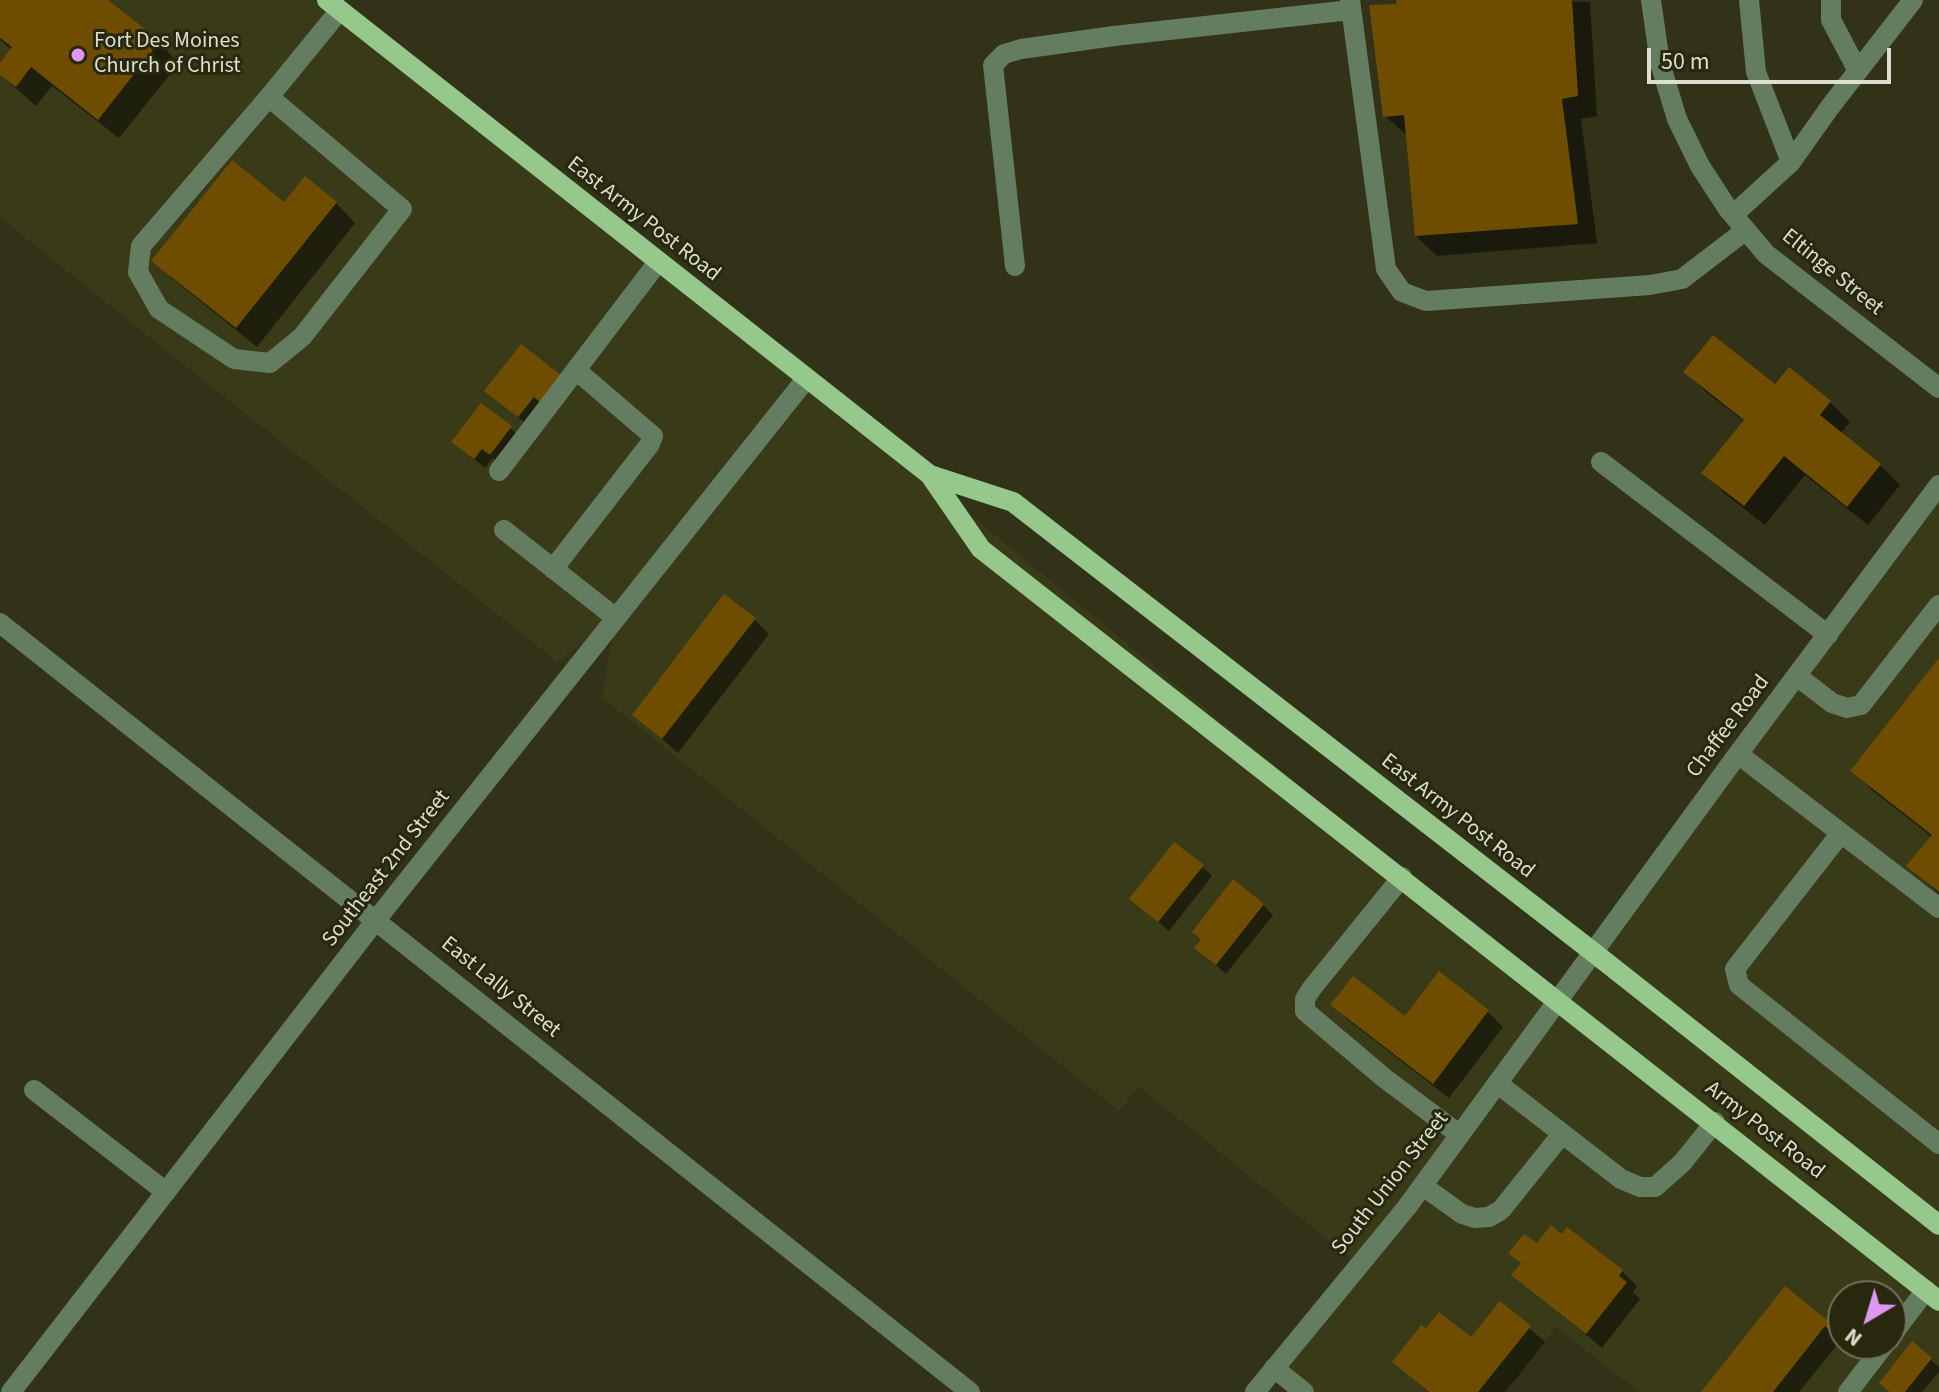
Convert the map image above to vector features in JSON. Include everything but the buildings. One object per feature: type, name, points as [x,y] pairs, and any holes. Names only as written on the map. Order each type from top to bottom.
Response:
[{"type":"main road","name":"East Army Post Road","points":[[334,5],[930,475],[981,549],[1558,999]]},
{"type":"main road","name":"East Army Post Road","points":[[930,475],[1013,502],[1939,1225]]},
{"type":"main road","name":"Army Post Road","points":[[1558,999],[1932,1295]]},
{"type":"street","name":"Eltinge Street","points":[[1651,0],[1660,63],[1677,119],[1700,166],[1739,223],[1766,254],[1939,388]]},
{"type":"street","points":[[1749,0],[1756,72],[1791,162]]},
{"type":"street","points":[[1831,0],[1831,20],[1858,71]]},
{"type":"street","points":[[1015,266],[993,65],[1004,54],[1098,38],[1350,5],[1386,269],[1402,292],[1426,301],[1650,285],[1682,279],[1739,223],[1791,162],[1913,0]]},
{"type":"street","points":[[269,97],[402,209],[302,337],[270,363],[234,359],[159,309],[138,272],[141,246],[269,97],[334,5]]},
{"type":"street","points":[[499,471],[658,262]]},
{"type":"street","points":[[553,569],[650,444],[653,436],[576,370]]},
{"type":"street","name":"Southeast 2nd Street","points":[[11,1392],[376,920],[806,379]]},
{"type":"street","points":[[1601,462],[1828,635]]},
{"type":"street","name":"Chaffee Road","points":[[1558,999],[1939,485]]},
{"type":"street","points":[[1918,514],[1939,517]]},
{"type":"street","points":[[504,530],[616,618]]},
{"type":"street","points":[[1797,676],[1832,703],[1847,708],[1861,705],[1939,605]]},
{"type":"street","name":"East Lally Street","points":[[0,623],[970,1392]]},
{"type":"street","points":[[1738,754],[1939,908]]},
{"type":"street","points":[[1841,833],[1735,969],[1735,977],[1739,985],[1939,1144]]},
{"type":"street","points":[[1402,877],[1312,988],[1305,999],[1305,1011],[1383,1077],[1460,1135]]},
{"type":"street","name":"South Union Street","points":[[1255,1392],[1423,1186],[1558,999]]},
{"type":"street","points":[[1497,1083],[1621,1179],[1640,1187],[1655,1187],[1682,1163],[1715,1122]]},
{"type":"street","points":[[34,1090],[166,1192]]},
{"type":"street","points":[[1423,1186],[1462,1214],[1475,1218],[1489,1217],[1501,1210],[1562,1134]]},
{"type":"street","points":[[1907,1320],[1932,1295]]},
{"type":"street","points":[[1848,1392],[1873,1360]]},
{"type":"street","points":[[1274,1368],[1304,1392]]},
{"type":"shaded area","points":[[0,0],[328,0],[806,379],[1558,999],[1939,485],[1939,1392],[1639,1392],[1556,1327],[1504,1392],[1304,1392],[1274,1368],[1359,1265],[1139,1087],[1119,1111],[602,698],[615,619],[557,662],[0,218]]},
{"type":"place","name":"Fort Des Moines Church of Christ","points":[[78,55]]}]
